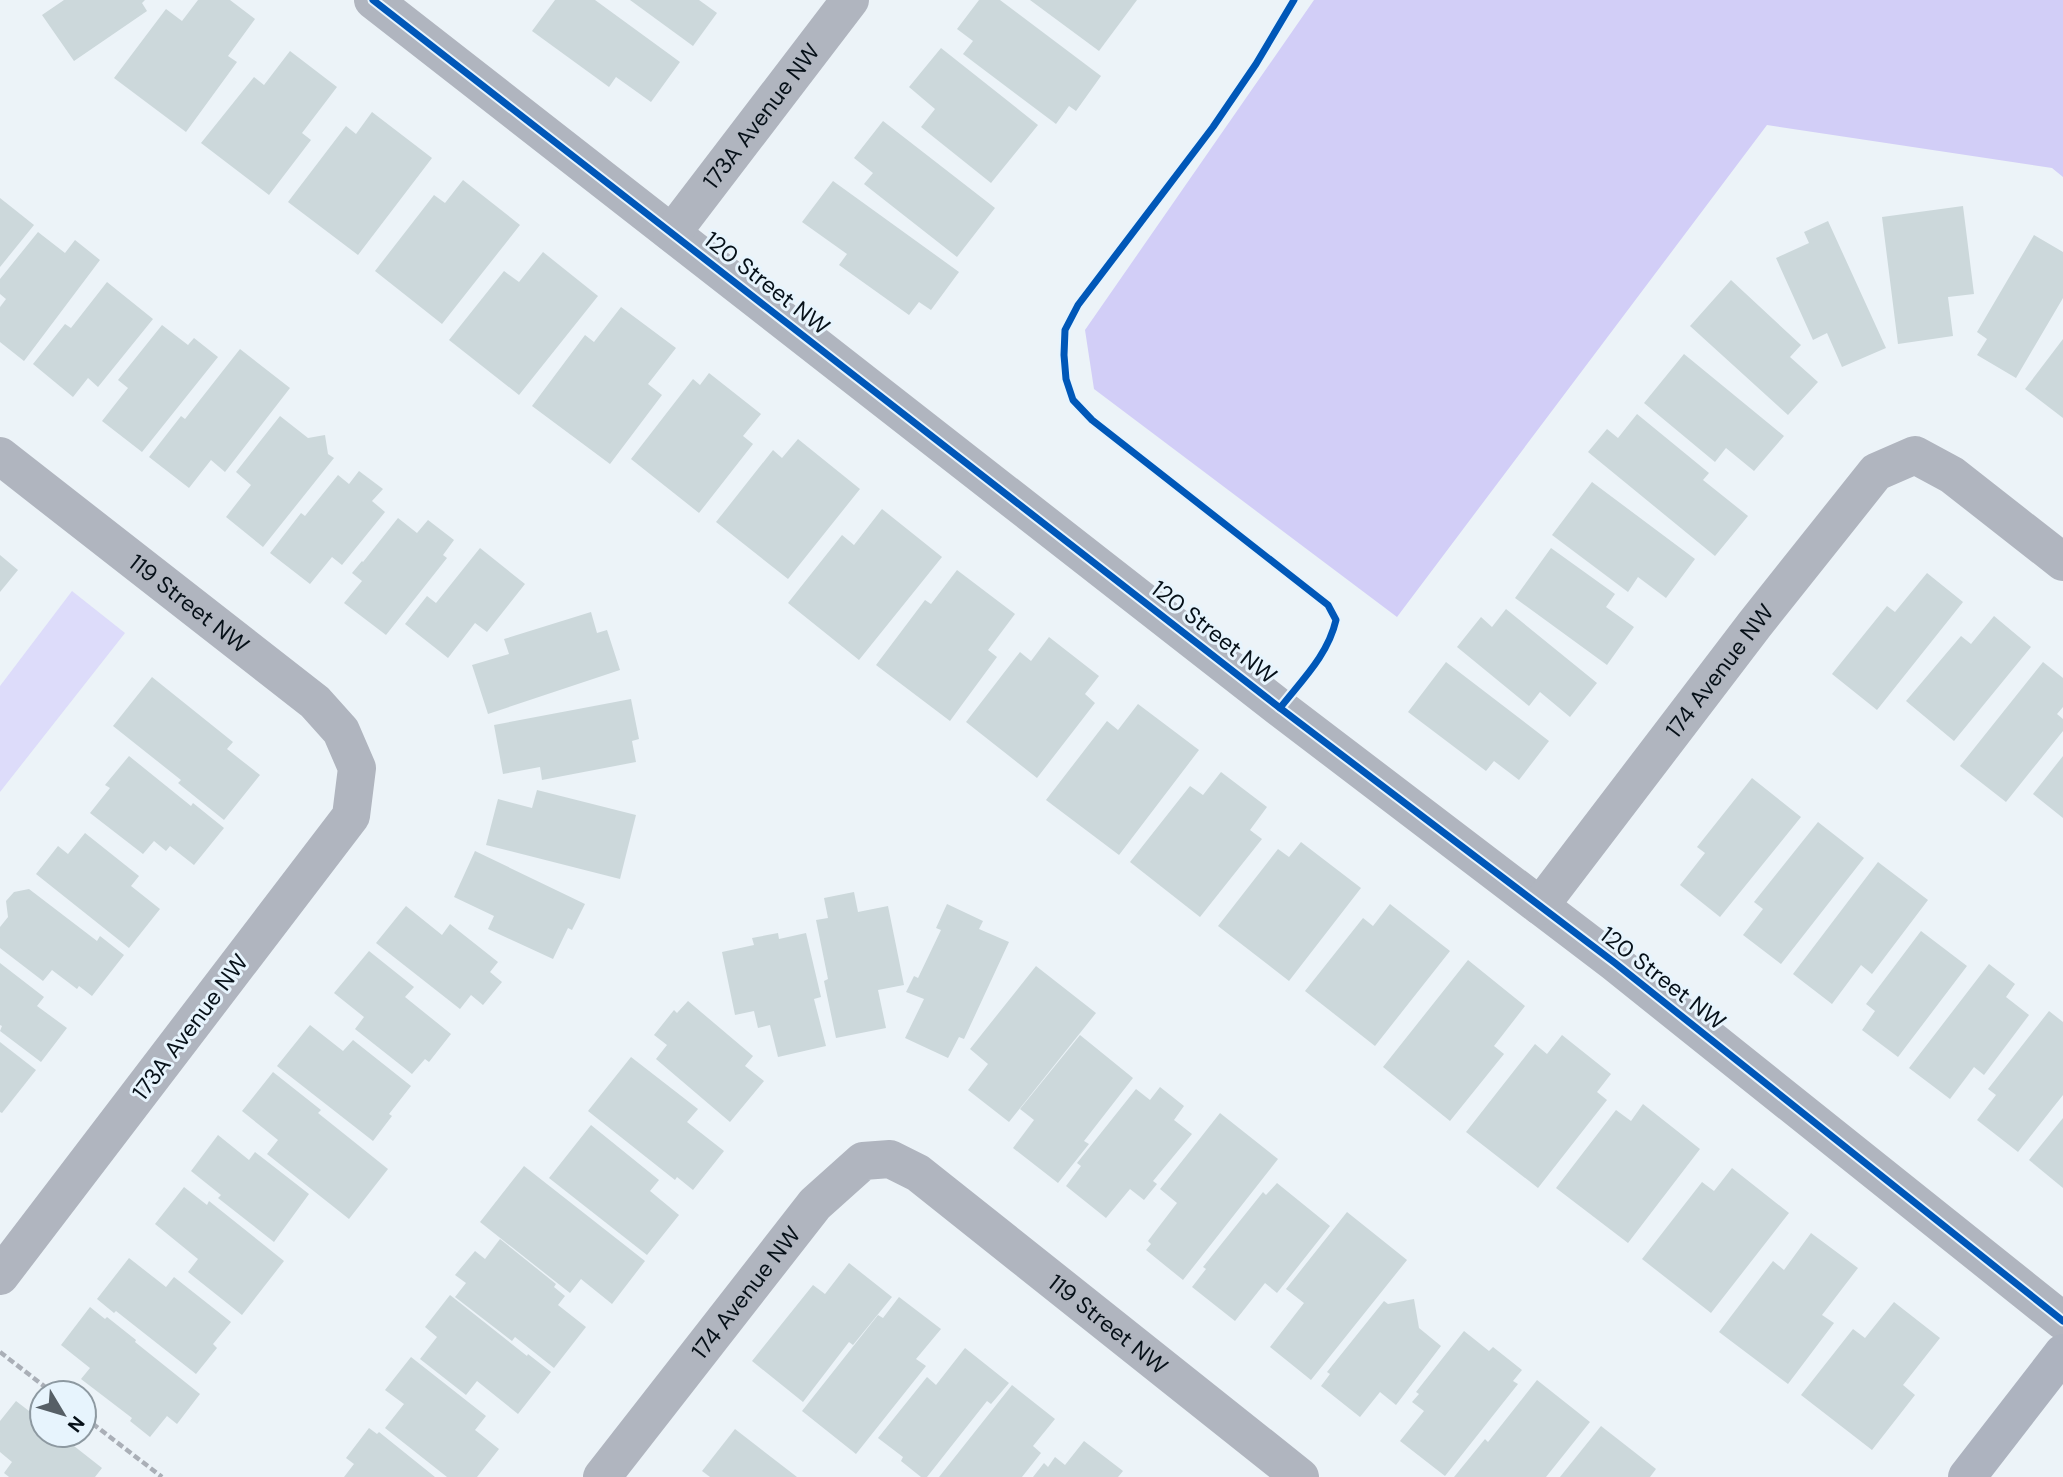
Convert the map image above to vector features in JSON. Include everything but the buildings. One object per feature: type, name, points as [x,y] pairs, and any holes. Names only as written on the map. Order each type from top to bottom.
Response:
[{"type":"street","name":"120 Street NW","points":[[373,0],[1269,699],[1540,906],[2063,1321]]},
{"type":"street","name":"173A Avenue NW","points":[[672,233],[850,0]]},
{"type":"street","name":"174 Avenue NW","points":[[1540,906],[1755,624],[1876,472],[1915,455],[1952,475],[2063,562]]},
{"type":"street","name":"119 Street NW","points":[[0,456],[315,702],[341,731],[357,768]]},
{"type":"street","name":"173A Avenue NW","points":[[0,1276],[351,817],[357,768]]},
{"type":"street","name":"174 Avenue NW","points":[[602,1477],[815,1204],[863,1161],[890,1159],[918,1173]]},
{"type":"street","name":"119 Street NW","points":[[918,1173],[1300,1477]]},
{"type":"street","points":[[1967,1477],[2063,1353]]},
{"type":"path","points":[[0,1352],[35,1379]]},
{"type":"path","points":[[98,1428],[162,1477]]},
{"type":"shaded area","points":[[1314,0],[2063,0],[2063,177],[2052,168],[1767,125],[1397,617],[1094,389],[1085,330]]},
{"type":"shaded area","points":[[72,591],[125,633],[0,792],[0,686]]},
{"type":"cycle path","points":[[373,0],[1280,708],[1615,963],[2063,1321]]},
{"type":"cycle path","points":[[1280,708],[1327,645],[1336,620],[1328,605],[1092,420],[1073,400],[1066,379],[1064,355],[1065,330],[1078,305],[1213,127],[1256,64],[1294,0]]}]
